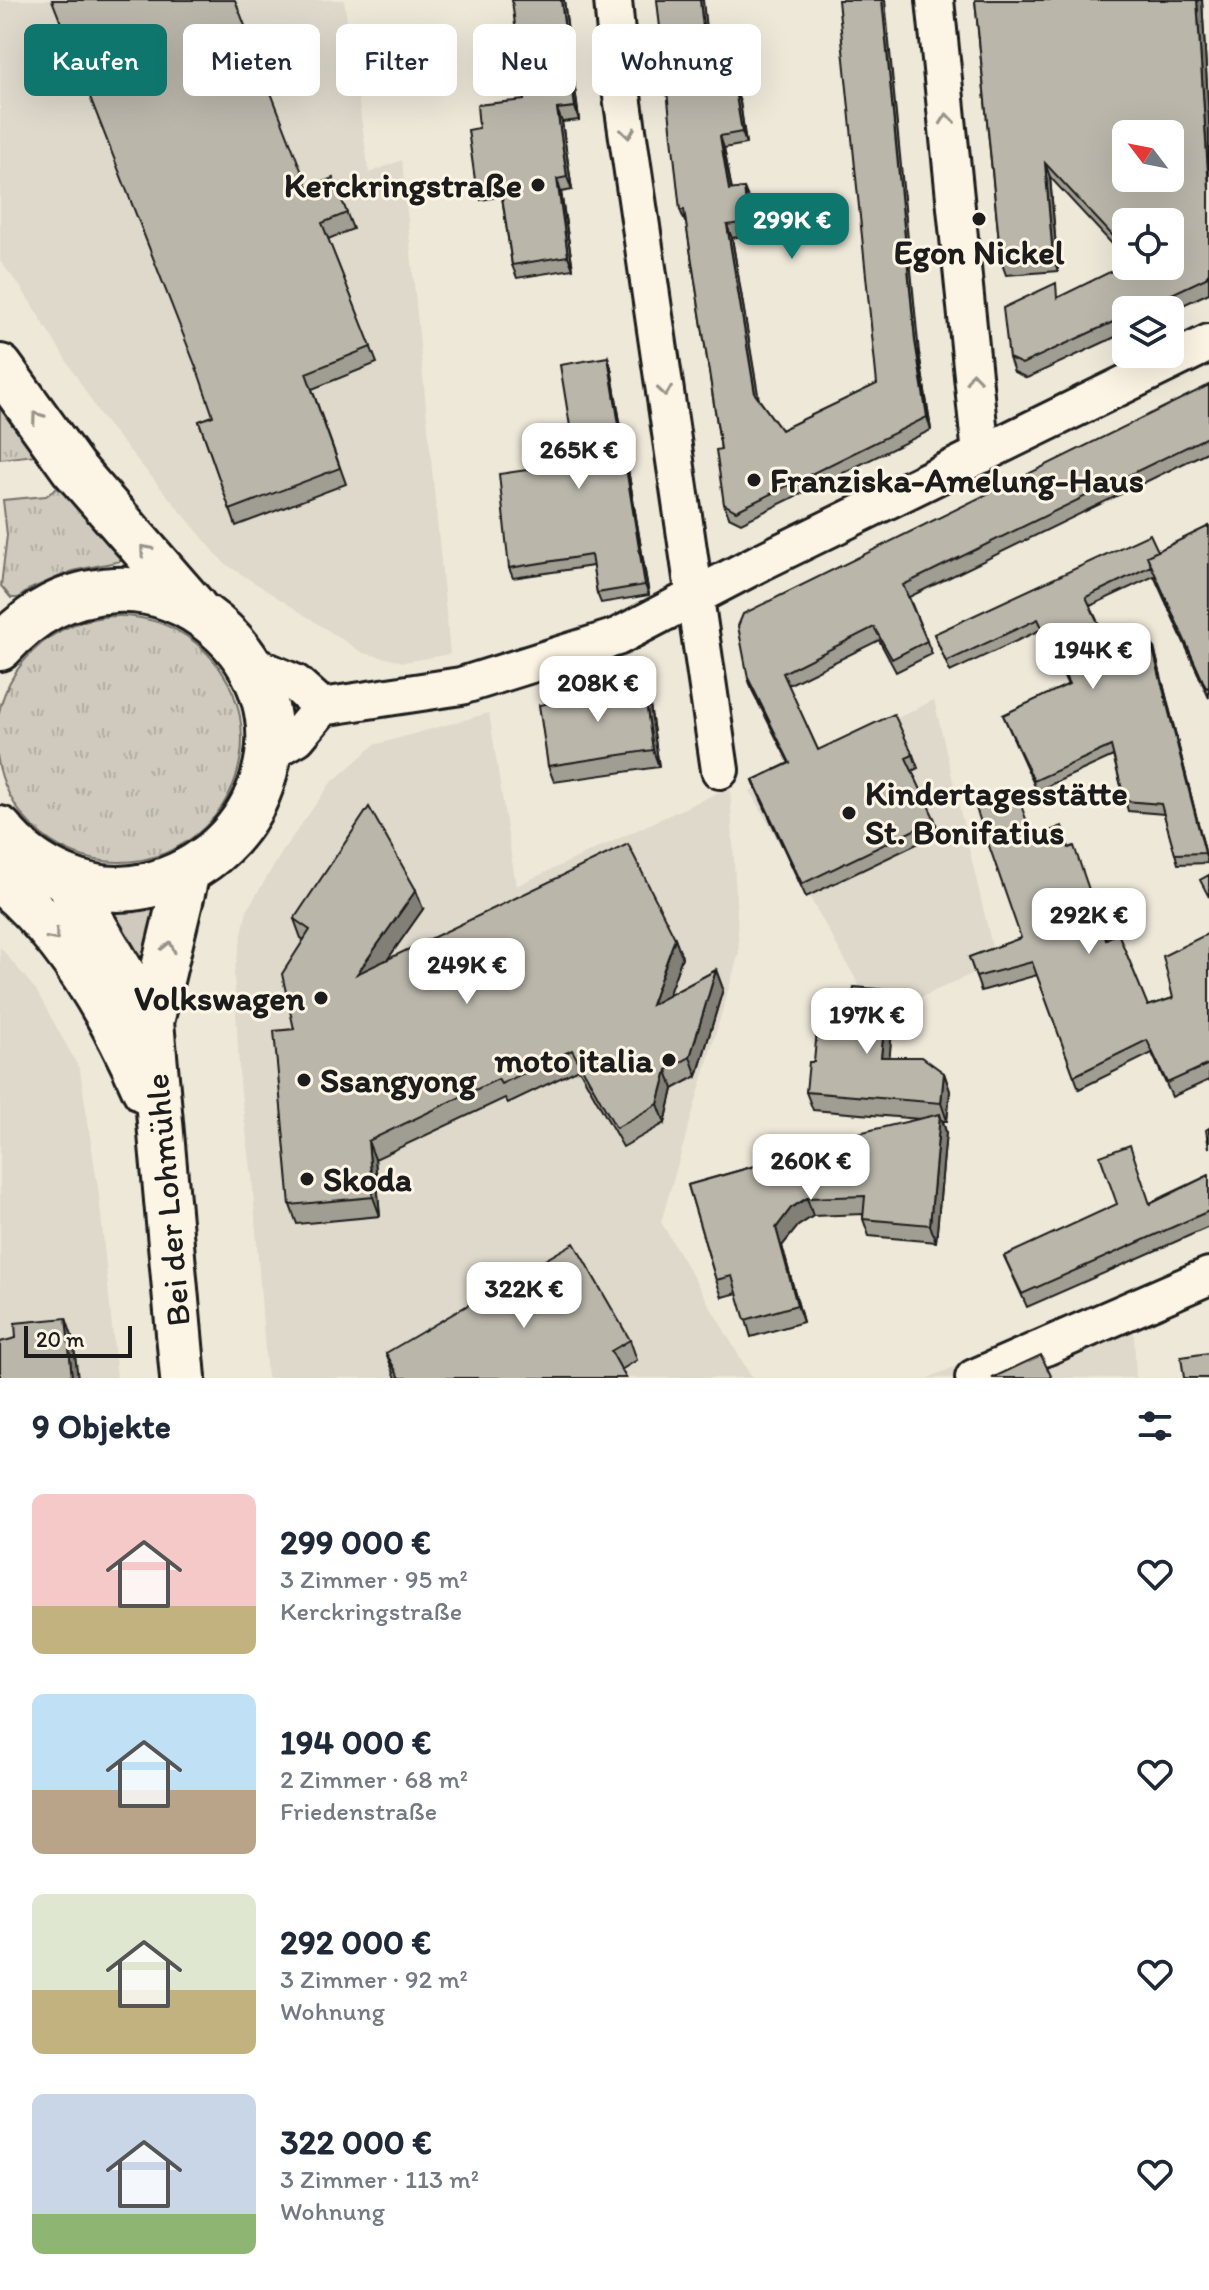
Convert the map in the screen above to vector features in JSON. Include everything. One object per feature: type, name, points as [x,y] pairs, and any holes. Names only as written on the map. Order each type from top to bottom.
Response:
[{"type":"main road","points":[[0,367],[73,468],[196,609],[234,642],[250,664],[267,714],[269,753],[260,790],[249,815],[225,845],[187,872],[139,887],[112,889],[67,880],[32,861],[0,829]]},
{"type":"main road","points":[[0,648],[39,611],[85,592],[136,589],[167,596],[196,609]]},
{"type":"main road","name":"Bei der Lohmühle","points":[[183,1378],[151,1022],[187,872]]},
{"type":"main road","points":[[0,880],[18,895],[68,952],[120,1033],[159,1120]]},
{"type":"main road","name":"Bei der Lohmühle","points":[[67,880],[151,1022]]},
{"type":"street","points":[[613,0],[621,89],[720,770]]},
{"type":"street","points":[[935,0],[981,455]]},
{"type":"street","points":[[269,753],[297,737],[322,707],[461,686],[617,637],[1209,343]]},
{"type":"street","points":[[250,664],[295,683],[322,707]]},
{"type":"street","points":[[974,1378],[1209,1276]]},
{"type":"shaded area","points":[[0,0],[344,0],[347,24],[336,24],[336,96],[358,96],[369,173],[402,160],[450,654],[404,662],[363,653],[224,563],[102,418],[22,289],[0,261]]},
{"type":"shaded area","points":[[934,700],[996,963],[915,1000],[864,994],[750,791]]},
{"type":"shaded area","points":[[489,713],[516,886],[730,787],[739,953],[661,1222],[752,1378],[267,1378],[252,1177],[240,1086],[234,973],[247,910],[284,849],[330,784],[374,745]]},
{"type":"shaded area","points":[[0,947],[36,990],[80,1070],[99,1195],[117,1378],[0,1378]]},
{"type":"shaded area","points":[[1132,1293],[1136,1378],[928,1378]]},
{"type":"green space","points":[[0,402],[36,455],[0,459]]},
{"type":"green space","points":[[61,485],[120,554],[121,561],[72,571],[30,589],[18,598],[11,598],[1,586],[7,535],[3,500],[46,496]]},
{"type":"green space","points":[[95,618],[143,618],[166,625],[187,637],[206,652],[221,671],[233,692],[240,715],[240,763],[233,786],[221,807],[206,826],[187,841],[166,853],[143,860],[95,860],[72,853],[51,841],[32,826],[17,807],[5,786],[-1,766],[-1,712],[5,692],[17,671],[32,652],[51,637],[72,625]]},
{"type":"green space","points":[[162,905],[145,972],[115,918],[114,910],[133,911]]},
{"type":"building","points":[[52,0],[235,0],[244,24],[183,24],[183,96],[272,96],[308,188],[333,178],[347,213],[322,223],[371,347],[306,373],[340,468],[230,510],[199,421],[213,416],[90,96],[167,96],[167,24],[61,24]]},
{"type":"building","points":[[512,0],[561,0],[564,24],[515,24]]},
{"type":"building","points":[[657,0],[700,0],[703,24],[660,24]]},
{"type":"building","points":[[838,0],[882,0],[915,341],[927,417],[736,511],[724,504],[716,450],[721,449],[684,210],[680,210],[668,96],[736,96],[742,132],[720,136],[729,190],[744,188],[748,222],[727,225],[755,394],[781,430],[877,384]]},
{"type":"building","points":[[975,0],[1197,0],[1209,189],[1209,272],[1206,278],[1168,296],[1112,296],[1112,322],[1022,364],[1009,358],[1003,308],[1056,283],[1057,298],[1112,271],[1112,280],[1184,280],[1184,208],[1112,208],[1112,235],[1045,163],[1053,257],[1001,261]]},
{"type":"building","points":[[524,96],[574,96],[575,107],[557,109],[567,177],[557,179],[568,256],[512,265],[500,183],[476,187],[468,130],[479,128],[477,105],[524,100]]},
{"type":"building","points":[[608,357],[645,585],[597,593],[591,555],[509,568],[499,474],[576,463],[560,365]]},
{"type":"building","points":[[1209,385],[1209,441],[1207,437],[903,585],[927,641],[892,659],[874,627],[783,673],[818,750],[894,714],[913,755],[906,758],[935,820],[802,884],[753,780],[790,763],[748,678],[738,626],[743,614]]},
{"type":"building","points":[[1209,526],[1209,687],[1206,688],[1147,556]]},
{"type":"building","points":[[1150,534],[1158,551],[1147,556],[1151,566],[1086,597],[1115,659],[1150,638],[1205,853],[1175,854],[1161,804],[1125,801],[1111,746],[1034,781],[1003,715],[1069,684],[1038,619],[946,662],[934,634]]},
{"type":"building","points":[[642,676],[653,750],[548,766],[539,705],[593,696],[591,684]]},
{"type":"building","points":[[1015,789],[1033,838],[1062,826],[1069,848],[1074,846],[1106,939],[1118,933],[1148,1006],[1173,998],[1163,956],[1209,933],[1209,1064],[1167,1083],[1147,1040],[1074,1076],[1032,962],[976,977],[969,957],[1021,938],[976,808]]},
{"type":"building","points":[[369,807],[416,890],[357,974],[628,844],[675,938],[651,1005],[716,970],[690,1057],[667,1070],[658,1104],[616,1128],[572,1050],[501,1084],[498,1079],[368,1141],[373,1197],[290,1205],[274,1031],[294,1029],[282,974],[310,930],[294,919]]},
{"type":"building","points":[[1209,875],[1209,897],[1200,880]]},
{"type":"building","points":[[854,987],[888,990],[881,1057],[922,1057],[944,1073],[941,1103],[806,1092],[809,1062],[814,1062],[819,1008],[852,1011]]},
{"type":"building","points":[[940,1114],[930,1225],[863,1219],[865,1196],[807,1198],[791,1208],[776,1228],[797,1305],[745,1320],[732,1276],[716,1280],[688,1185],[766,1163],[794,1148]]},
{"type":"building","points":[[1130,1145],[1150,1204],[1209,1175],[1209,1211],[1022,1294],[1004,1256],[1117,1204],[1100,1156]]},
{"type":"building","points":[[574,1243],[630,1340],[611,1351],[626,1378],[400,1378],[386,1353]]},
{"type":"building","points":[[66,1318],[72,1378],[0,1378],[0,1342],[16,1338],[15,1323]]},
{"type":"building","points":[[1209,1353],[1209,1378],[1184,1378],[1181,1357]]},
{"type":"building","points":[[1041,1355],[1052,1378],[992,1378]]},
{"type":"place","name":"Kerckringstraße","points":[[538,185]]},
{"type":"place","name":"Egon Nickel","points":[[979,219]]},
{"type":"place","name":"Franziska-Amelung-Haus","points":[[754,480]]},
{"type":"place","name":"Kindertagesstätte St. Bonifatius","points":[[849,813]]},
{"type":"place","name":"Volkswagen","points":[[321,998]]},
{"type":"place","name":"moto italia","points":[[669,1060]]},
{"type":"place","name":"Ssangyong","points":[[304,1080]]},
{"type":"place","name":"Skoda","points":[[307,1179]]}]
